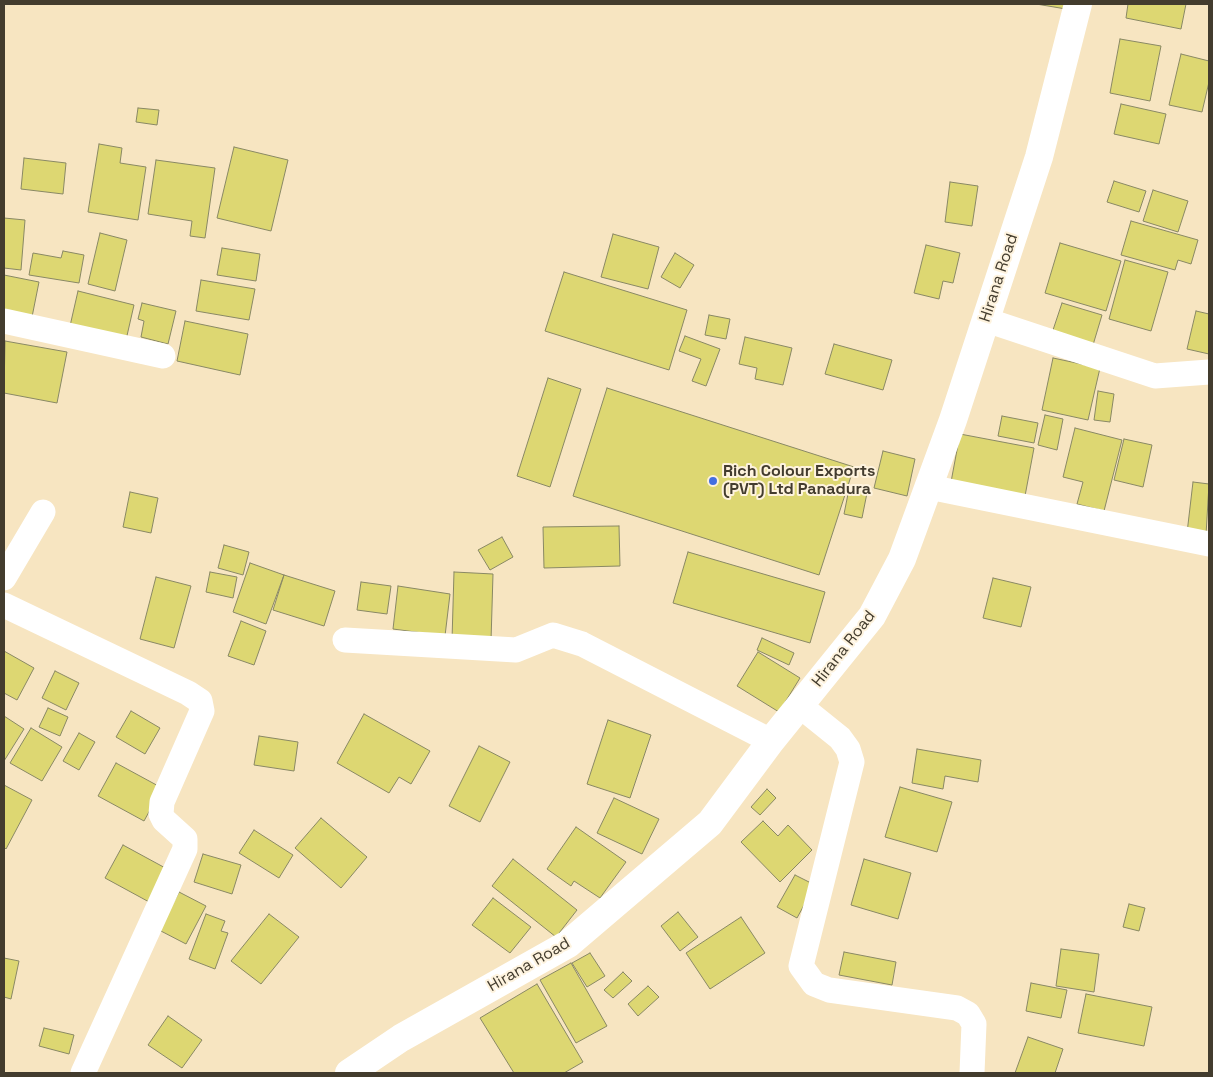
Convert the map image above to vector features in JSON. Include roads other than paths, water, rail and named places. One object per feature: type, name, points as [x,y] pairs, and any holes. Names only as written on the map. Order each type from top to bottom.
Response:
[{"type":"street","name":"Hirana Road","points":[[349,1073],[401,1038],[568,944],[710,822],[770,741],[872,616],[902,559],[929,487],[986,320],[1039,157],[1078,4]]},
{"type":"street","points":[[986,320],[1155,376],[1209,372]]},
{"type":"street","points":[[4,321],[163,356]]},
{"type":"street","points":[[929,487],[1209,544]]},
{"type":"street","points":[[4,578],[43,512]]},
{"type":"street","points":[[4,606],[188,692],[200,701],[202,711],[162,802],[161,814],[164,820],[185,840],[184,849],[83,1073]]},
{"type":"street","points":[[345,640],[516,650],[553,635],[582,644],[770,741]]},
{"type":"street","points":[[799,705],[840,738],[848,749],[852,762],[801,966],[814,984],[829,990],[957,1008],[968,1014],[974,1024],[972,1073]]},
{"type":"place","name":"Rich Colour Exports (PVT) Ltd Panadura","points":[[713,481]]}]
